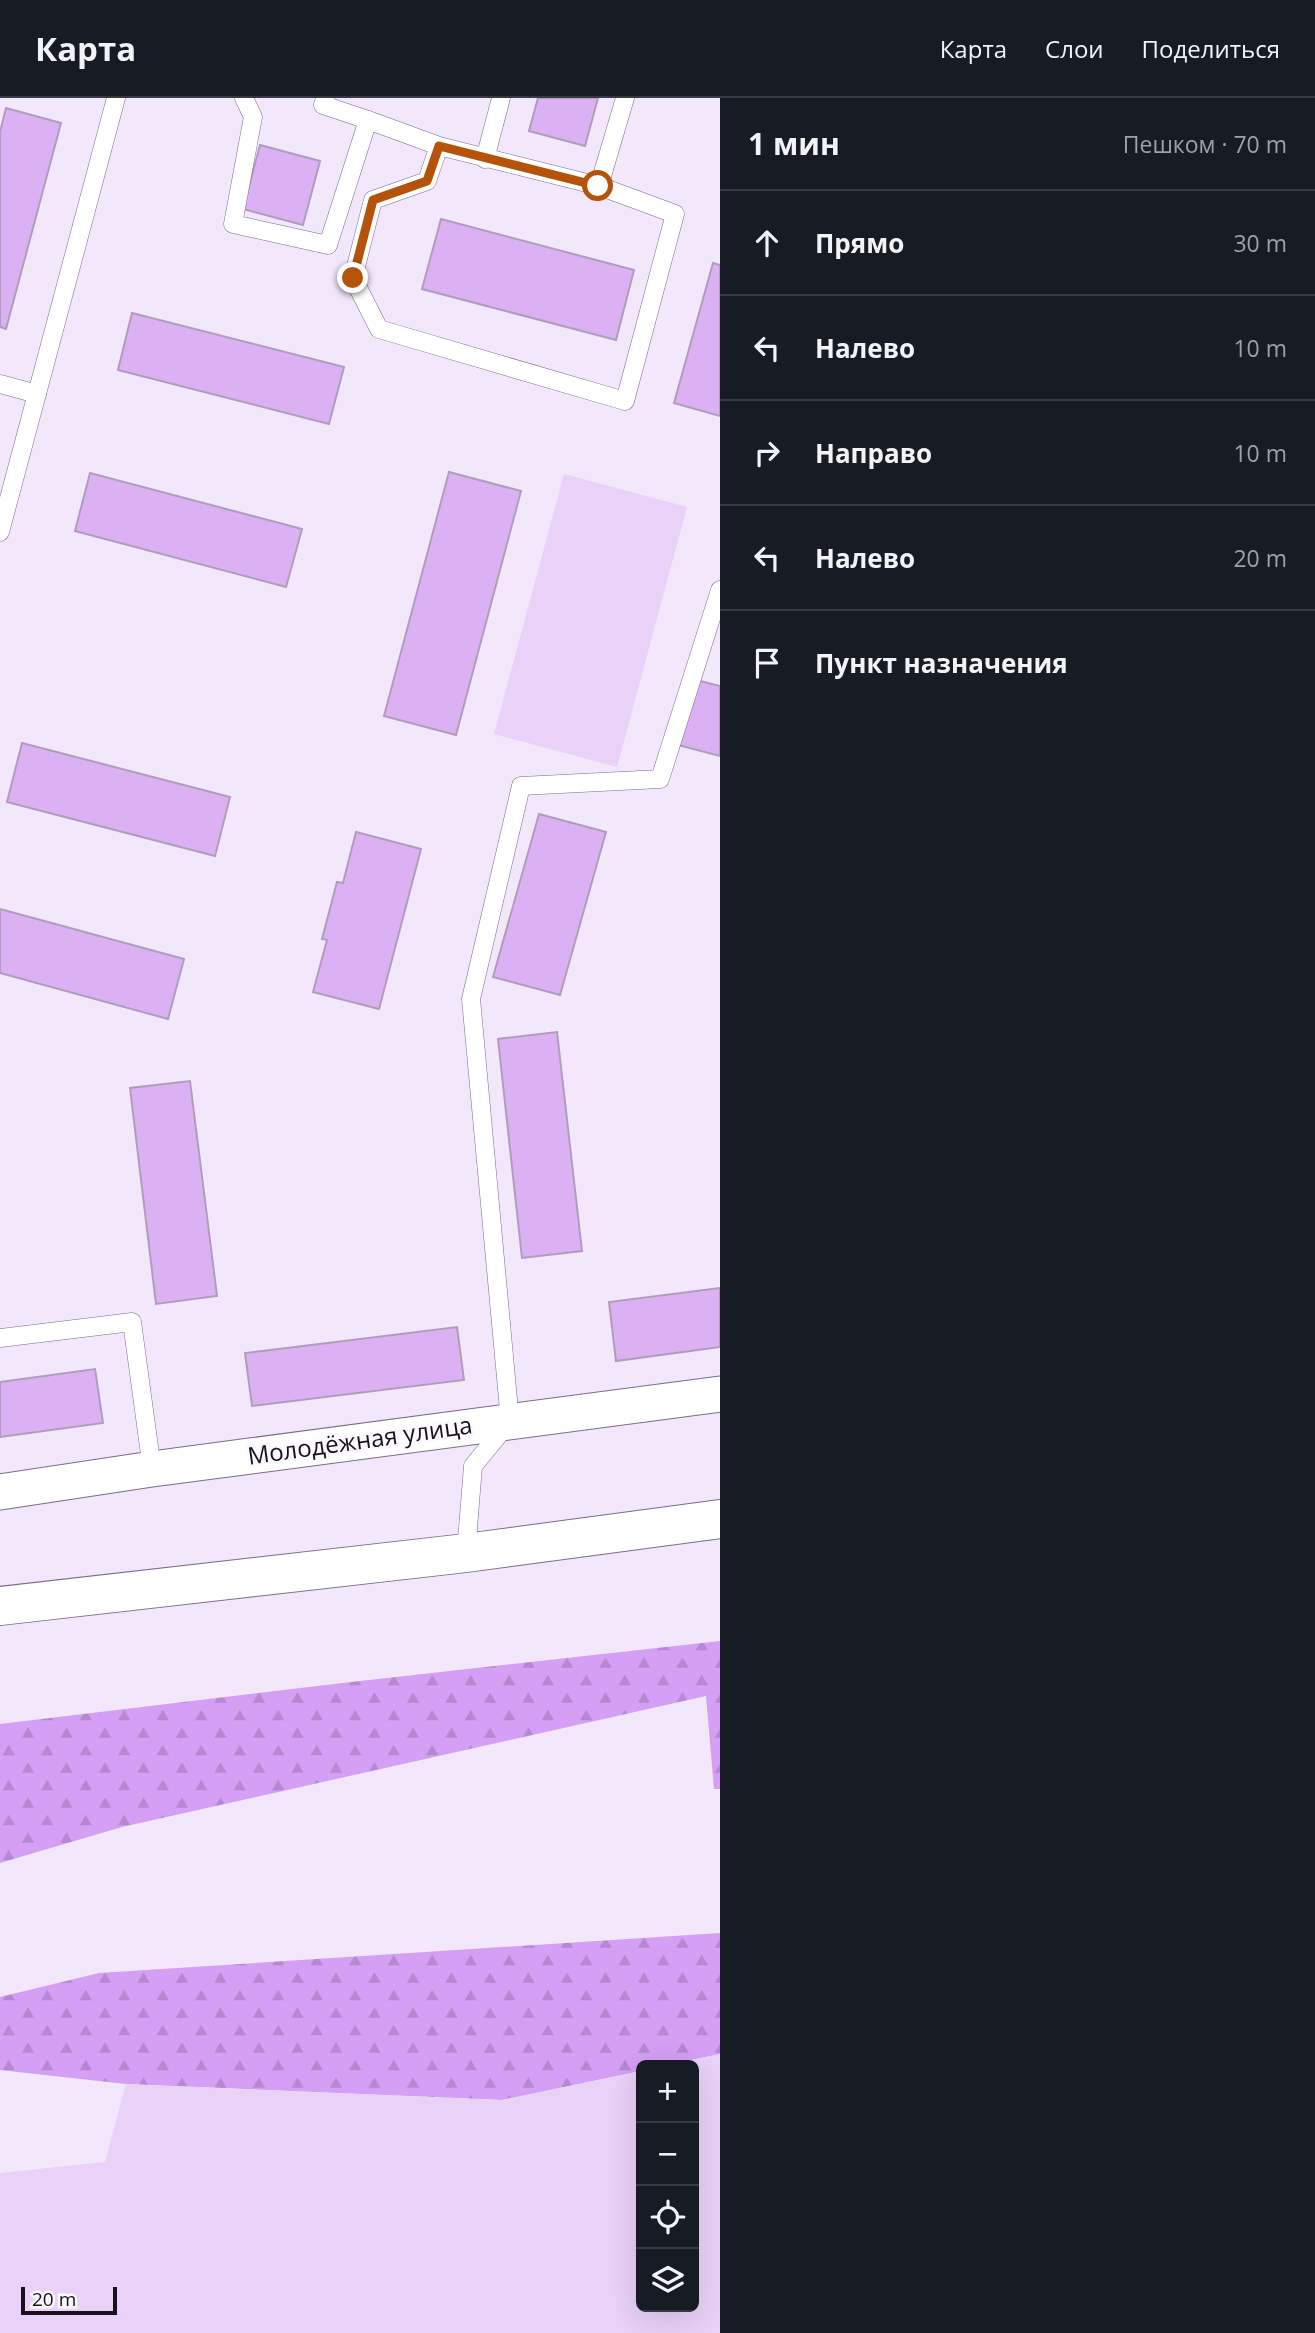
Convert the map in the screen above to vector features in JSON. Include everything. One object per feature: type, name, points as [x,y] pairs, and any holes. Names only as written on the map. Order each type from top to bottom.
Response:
[{"type":"street","name":"Молодёжная улица","points":[[0,1492],[152,1469],[720,1394]]},
{"type":"street","points":[[0,1606],[466,1553],[720,1519]]},
{"type":"lane","points":[[0,532],[116,98]]},
{"type":"lane","points":[[244,98],[253,117],[233,224],[328,245],[368,120]]},
{"type":"lane","points":[[325,98],[323,105],[439,146],[598,186],[675,214],[625,401],[379,329],[353,278],[373,200],[427,181],[439,146]]},
{"type":"lane","points":[[485,159],[501,98]]},
{"type":"lane","points":[[598,186],[625,98]]},
{"type":"lane","points":[[0,384],[37,394]]},
{"type":"lane","points":[[466,1553],[473,1466],[510,1421],[471,999],[521,786],[660,779],[720,590]]},
{"type":"lane","points":[[0,1338],[132,1322],[152,1469]]},
{"type":"green space","points":[[720,1641],[720,1789],[714,1789],[706,1696],[122,1827],[0,1863],[0,1724]]},
{"type":"green space","points":[[720,1933],[720,2054],[691,2060],[636,2060],[636,2072],[502,2100],[126,2084],[0,2070],[0,1997],[99,1973]]},
{"type":"shaded area","points":[[564,474],[687,507],[617,767],[494,734]]},
{"type":"shaded area","points":[[720,2054],[720,2333],[0,2333],[0,2173],[105,2162],[126,2084],[502,2100],[636,2072],[636,2312],[699,2312],[699,2060],[691,2060]]},
{"type":"building","points":[[538,98],[598,98],[585,146],[529,131]]},
{"type":"building","points":[[6,108],[61,123],[6,329],[0,327],[0,132]]},
{"type":"building","points":[[260,145],[320,161],[303,225],[243,209]]},
{"type":"building","points":[[441,219],[634,270],[616,340],[422,289]]},
{"type":"building","points":[[713,263],[720,265],[720,416],[674,403]]},
{"type":"building","points":[[132,313],[344,367],[329,424],[118,370]]},
{"type":"building","points":[[449,472],[521,491],[456,735],[384,716]]},
{"type":"building","points":[[90,473],[302,529],[286,587],[75,531]]},
{"type":"building","points":[[696,680],[720,686],[720,756],[678,745]]},
{"type":"building","points":[[22,743],[230,797],[215,856],[7,802]]},
{"type":"building","points":[[539,814],[606,832],[560,995],[493,977]]},
{"type":"building","points":[[356,832],[421,849],[379,1009],[313,992],[327,940],[322,939],[337,882],[343,883]]},
{"type":"building","points":[[0,909],[184,959],[168,1019],[0,973]]},
{"type":"building","points":[[557,1032],[582,1251],[522,1258],[498,1039]]},
{"type":"building","points":[[190,1081],[217,1296],[156,1304],[130,1088]]},
{"type":"building","points":[[720,1288],[720,1347],[616,1361],[609,1302]]},
{"type":"building","points":[[457,1327],[464,1380],[252,1406],[245,1353]]},
{"type":"building","points":[[95,1369],[103,1423],[0,1437],[0,1382]]},
{"type":"route","points":[[353,278],[373,200],[427,181],[439,146],[598,186]]}]
